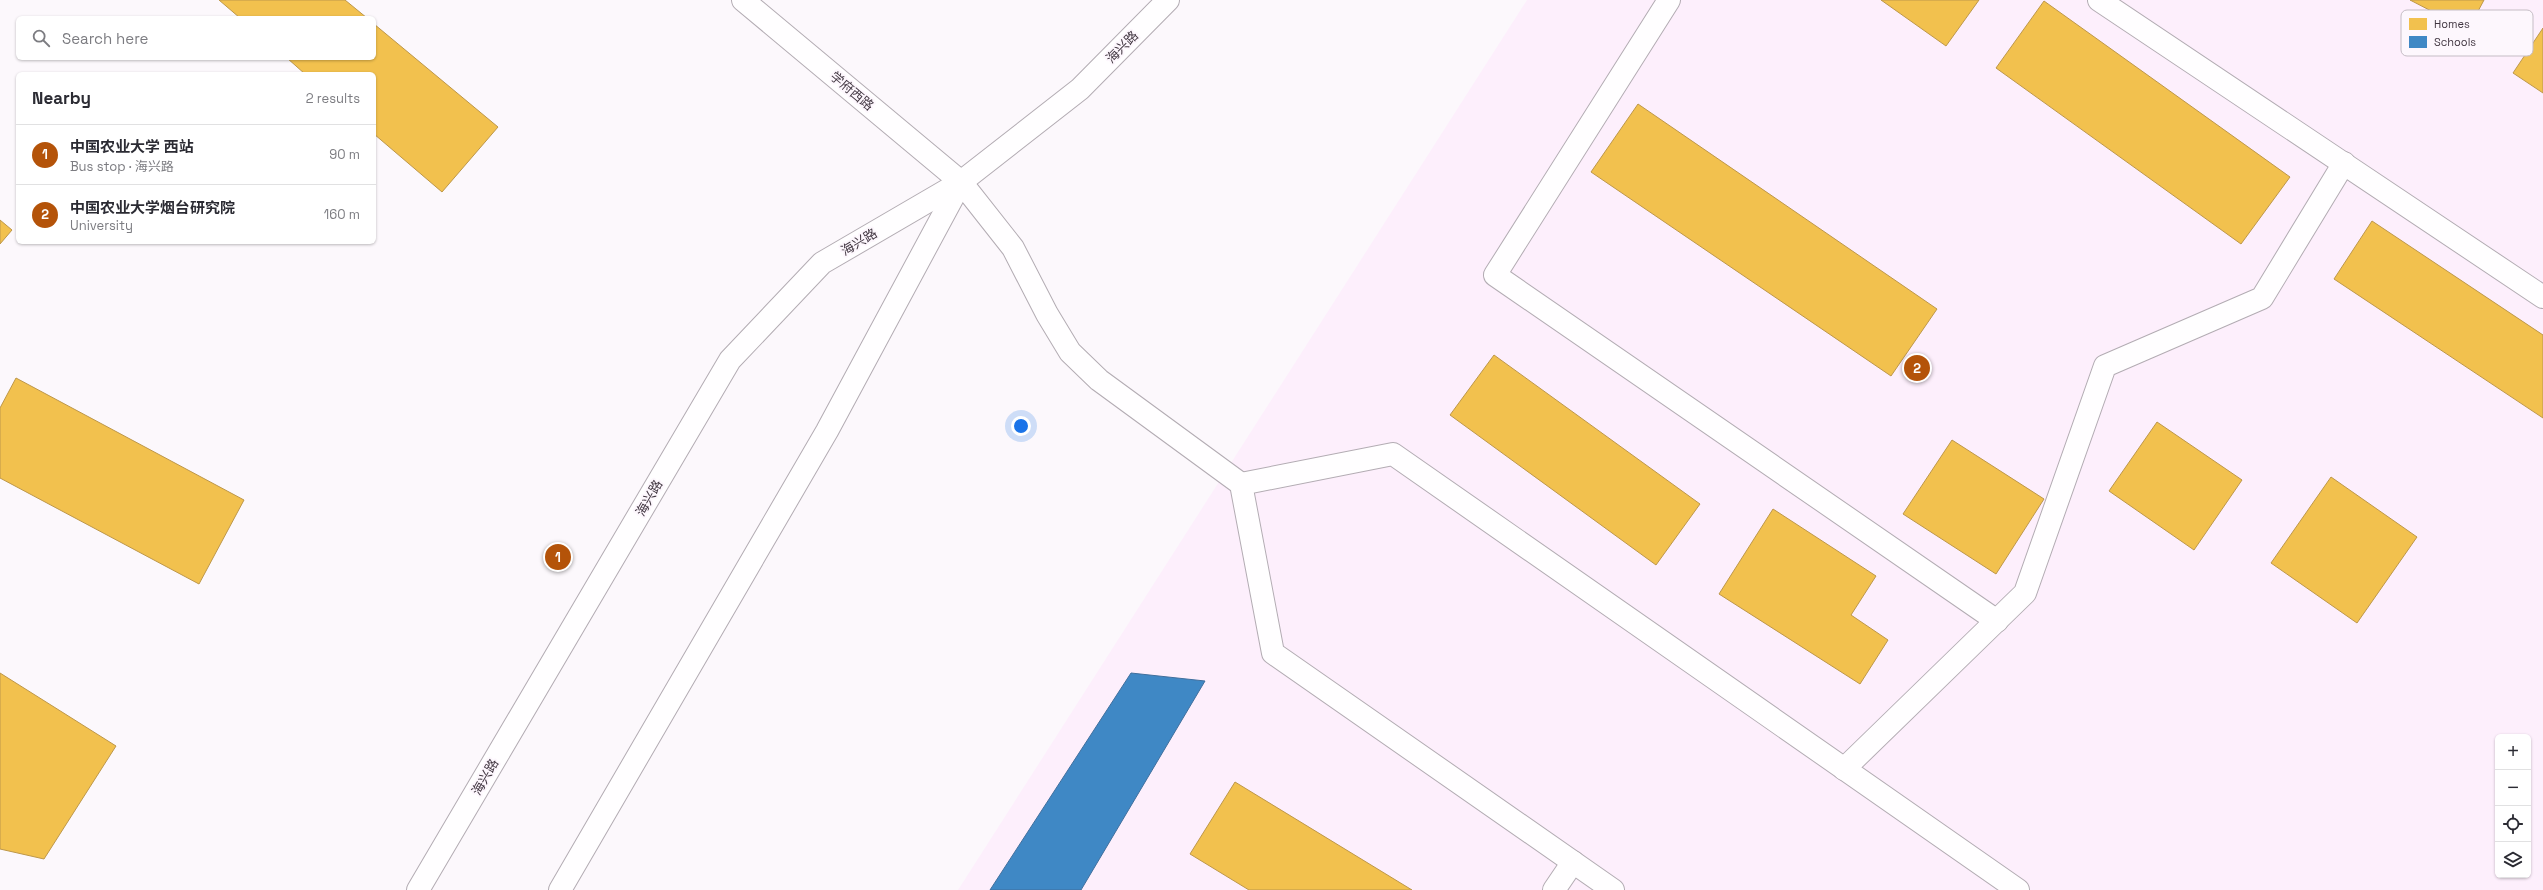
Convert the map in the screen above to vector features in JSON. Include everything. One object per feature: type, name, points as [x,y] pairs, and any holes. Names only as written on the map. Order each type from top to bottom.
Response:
[{"type":"street","name":"学府西路","points":[[743,0],[961,182],[1014,248],[1047,314],[1070,352],[1099,380],[1241,484]]},
{"type":"street","name":"海兴路","points":[[418,890],[730,360],[822,263],[961,182],[1080,89],[1168,0]]},
{"type":"street","points":[[1669,0],[1495,275],[1997,621]]},
{"type":"street","points":[[2099,0],[2543,297]]},
{"type":"street","points":[[1844,769],[2025,593],[2105,366],[2262,298],[2344,164]]},
{"type":"street","name":"海兴路","points":[[560,890],[827,431],[961,182]]},
{"type":"street","points":[[1613,890],[1273,653],[1241,484],[1393,454],[2018,890]]},
{"type":"street","points":[[1554,890],[1573,862]]},
{"type":"shaded area","points":[[1527,0],[2543,0],[2543,890],[958,890]]},
{"type":"building: Homes","points":[[219,0],[345,0],[365,16],[238,16]]},
{"type":"building: Homes","points":[[1881,0],[1979,0],[1946,46]]},
{"type":"building: Homes","points":[[2410,0],[2484,0],[2479,10],[2429,10]]},
{"type":"building: Homes","points":[[2044,1],[2290,177],[2241,244],[1996,68]]},
{"type":"building: Homes","points":[[376,26],[498,127],[442,192],[376,136],[376,72],[303,72],[289,60],[376,60]]},
{"type":"building: Homes","points":[[2543,28],[2543,93],[2513,73],[2524,56],[2533,56],[2533,43]]},
{"type":"building: Homes","points":[[1638,104],[1937,309],[1891,376],[1591,172]]},
{"type":"building: Homes","points":[[0,220],[12,230],[0,244]]},
{"type":"building: Homes","points":[[2372,221],[2543,335],[2543,418],[2334,279]]},
{"type":"building: Homes","points":[[1494,355],[1700,504],[1656,565],[1450,415]]},
{"type":"building: Homes","points":[[16,378],[244,500],[199,584],[0,478],[0,408]]},
{"type":"building: Homes","points":[[2157,422],[2242,480],[2194,550],[2109,491]]},
{"type":"building: Homes","points":[[1952,440],[2044,499],[1996,574],[1903,514]]},
{"type":"building: Homes","points":[[2331,477],[2417,537],[2357,623],[2271,563]]},
{"type":"building: Homes","points":[[1773,509],[1876,576],[1851,615],[1888,640],[1860,684],[1719,594]]},
{"type":"building: Homes","points":[[0,673],[116,746],[44,859],[0,849]]},
{"type":"building: Homes","points":[[1235,782],[1412,890],[1249,890],[1190,854]]},
{"type":"building: Schools","points":[[1131,673],[1205,681],[1081,890],[990,890]]},
{"type":"place","name":"中国农业大学烟台研究院","points":[[1917,368]]},
{"type":"place","name":"中国农业大学 西站","points":[[558,557]]}]
